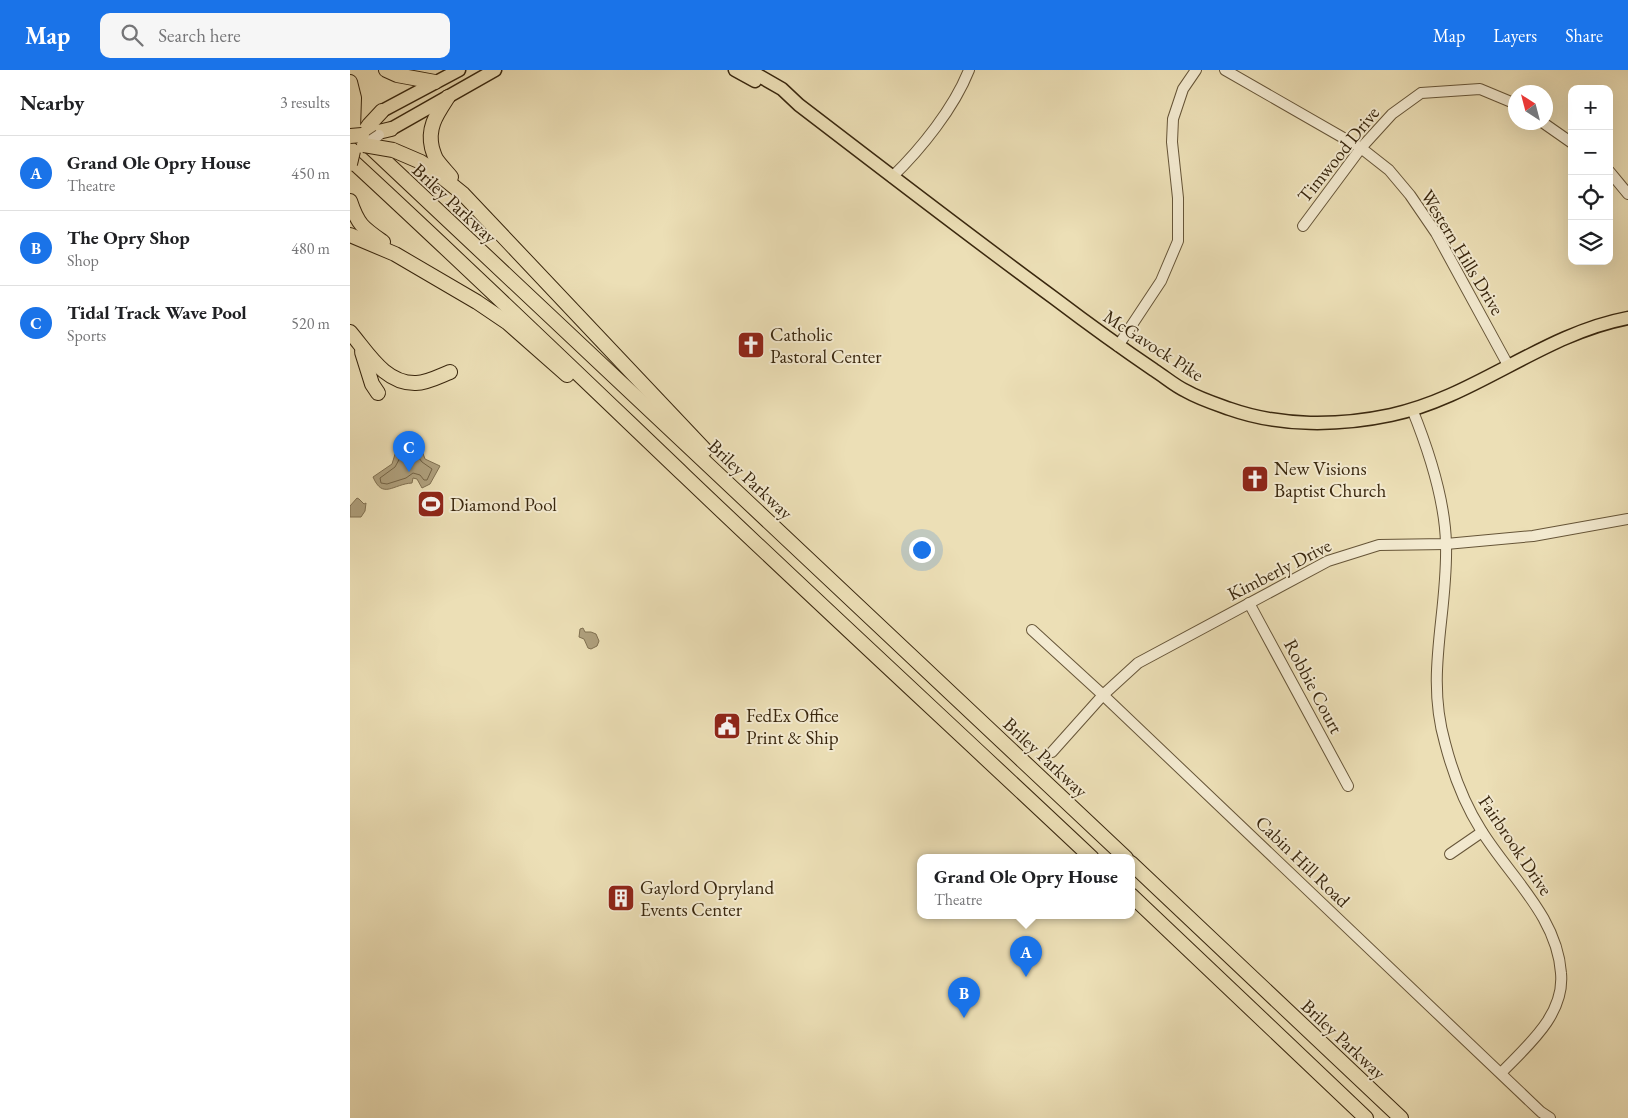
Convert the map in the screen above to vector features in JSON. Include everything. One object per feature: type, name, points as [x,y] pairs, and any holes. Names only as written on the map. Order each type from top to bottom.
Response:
[{"type":"highway","points":[[386,70],[396,75],[435,82]]},
{"type":"highway","points":[[350,82],[359,137]]},
{"type":"highway","points":[[448,97],[432,123],[431,142],[435,157],[463,194],[695,440],[830,578]]},
{"type":"highway","points":[[359,137],[382,111]]},
{"type":"highway","points":[[359,137],[421,162],[463,194]]},
{"type":"highway","name":"Briley Parkway","points":[[359,137],[583,376],[684,475],[1088,854]]},
{"type":"highway","name":"Briley Parkway","points":[[359,137],[1122,854]]},
{"type":"highway","points":[[350,202],[357,220],[366,230],[384,242],[395,254]]},
{"type":"highway","points":[[350,229],[357,238],[395,254],[477,302],[508,323],[684,475]]},
{"type":"highway","points":[[354,338],[381,369],[389,376],[398,380],[418,383],[450,372]]},
{"type":"highway","points":[[354,338],[372,384],[378,393]]},
{"type":"highway","name":"Briley Parkway","points":[[1135,867],[1401,1118]]},
{"type":"highway","points":[[1135,899],[1366,1118]]},
{"type":"main road","points":[[382,111],[459,70]]},
{"type":"main road","points":[[359,137],[448,97],[495,70]]},
{"type":"main road","name":"McGavock Pike","points":[[735,70],[799,105]]},
{"type":"main road","name":"McGavock Pike","points":[[749,70],[782,89],[799,105],[950,222],[1118,346],[1186,392],[1230,409],[1295,422],[1365,420],[1412,409],[1458,391],[1576,333],[1628,318]]},
{"type":"street","points":[[892,177],[904,166],[942,118],[961,90],[969,70]]},
{"type":"street","points":[[1118,346],[1161,281],[1178,241],[1178,198],[1172,142],[1173,119],[1183,90],[1196,70]]},
{"type":"street","name":"Western Hills Drive","points":[[1225,70],[1361,148],[1390,170],[1436,233],[1508,365]]},
{"type":"street","name":"Timwood Drive","points":[[1303,226],[1361,148],[1392,114],[1421,93],[1480,89],[1508,101]]},
{"type":"street","points":[[1553,130],[1568,140]]},
{"type":"street","points":[[1612,175],[1628,194]]},
{"type":"street","name":"Fairbrook Drive","points":[[1412,409],[1434,473],[1442,510],[1446,544],[1445,590],[1436,662],[1438,709],[1444,742],[1461,793],[1482,832],[1547,923],[1559,953],[1562,975],[1559,995],[1540,1034],[1501,1073]]},
{"type":"street","name":"Kimberly Drive","points":[[1052,752],[1103,695],[1138,663],[1328,561],[1379,545],[1446,544],[1533,536],[1628,519]]},
{"type":"street","name":"Robbie Court","points":[[1250,603],[1348,786]]},
{"type":"street","name":"Cabin Hill Road","points":[[1032,630],[1103,695],[1541,1112],[1550,1118]]},
{"type":"street","points":[[1450,854],[1482,832]]},
{"type":"water","points":[[421,448],[425,459],[440,466],[430,484],[422,488],[417,479],[413,478],[412,483],[389,489],[381,488],[377,484],[373,477],[392,464],[396,451]]},
{"type":"water","points":[[357,498],[364,504],[366,503],[365,511],[361,517],[350,517],[350,506]]},
{"type":"water","points":[[583,628],[585,632],[596,634],[599,641],[597,646],[591,649],[588,648],[584,639],[579,637],[580,629]]},
{"type":"place","name":"Catholic Pastoral Center","points":[[751,345]]},
{"type":"place","name":"Tidal Track Wave Pool","points":[[409,472]]},
{"type":"place","name":"New Visions Baptist Church","points":[[1255,479]]},
{"type":"place","name":"Diamond Pool","points":[[431,504]]},
{"type":"place","name":"FedEx Office Print & Ship","points":[[727,726]]},
{"type":"place","name":"Gaylord Opryland Events Center","points":[[621,898]]},
{"type":"place","name":"Grand Ole Opry House","points":[[1026,977]]},
{"type":"place","name":"The Opry Shop","points":[[964,1018]]}]
